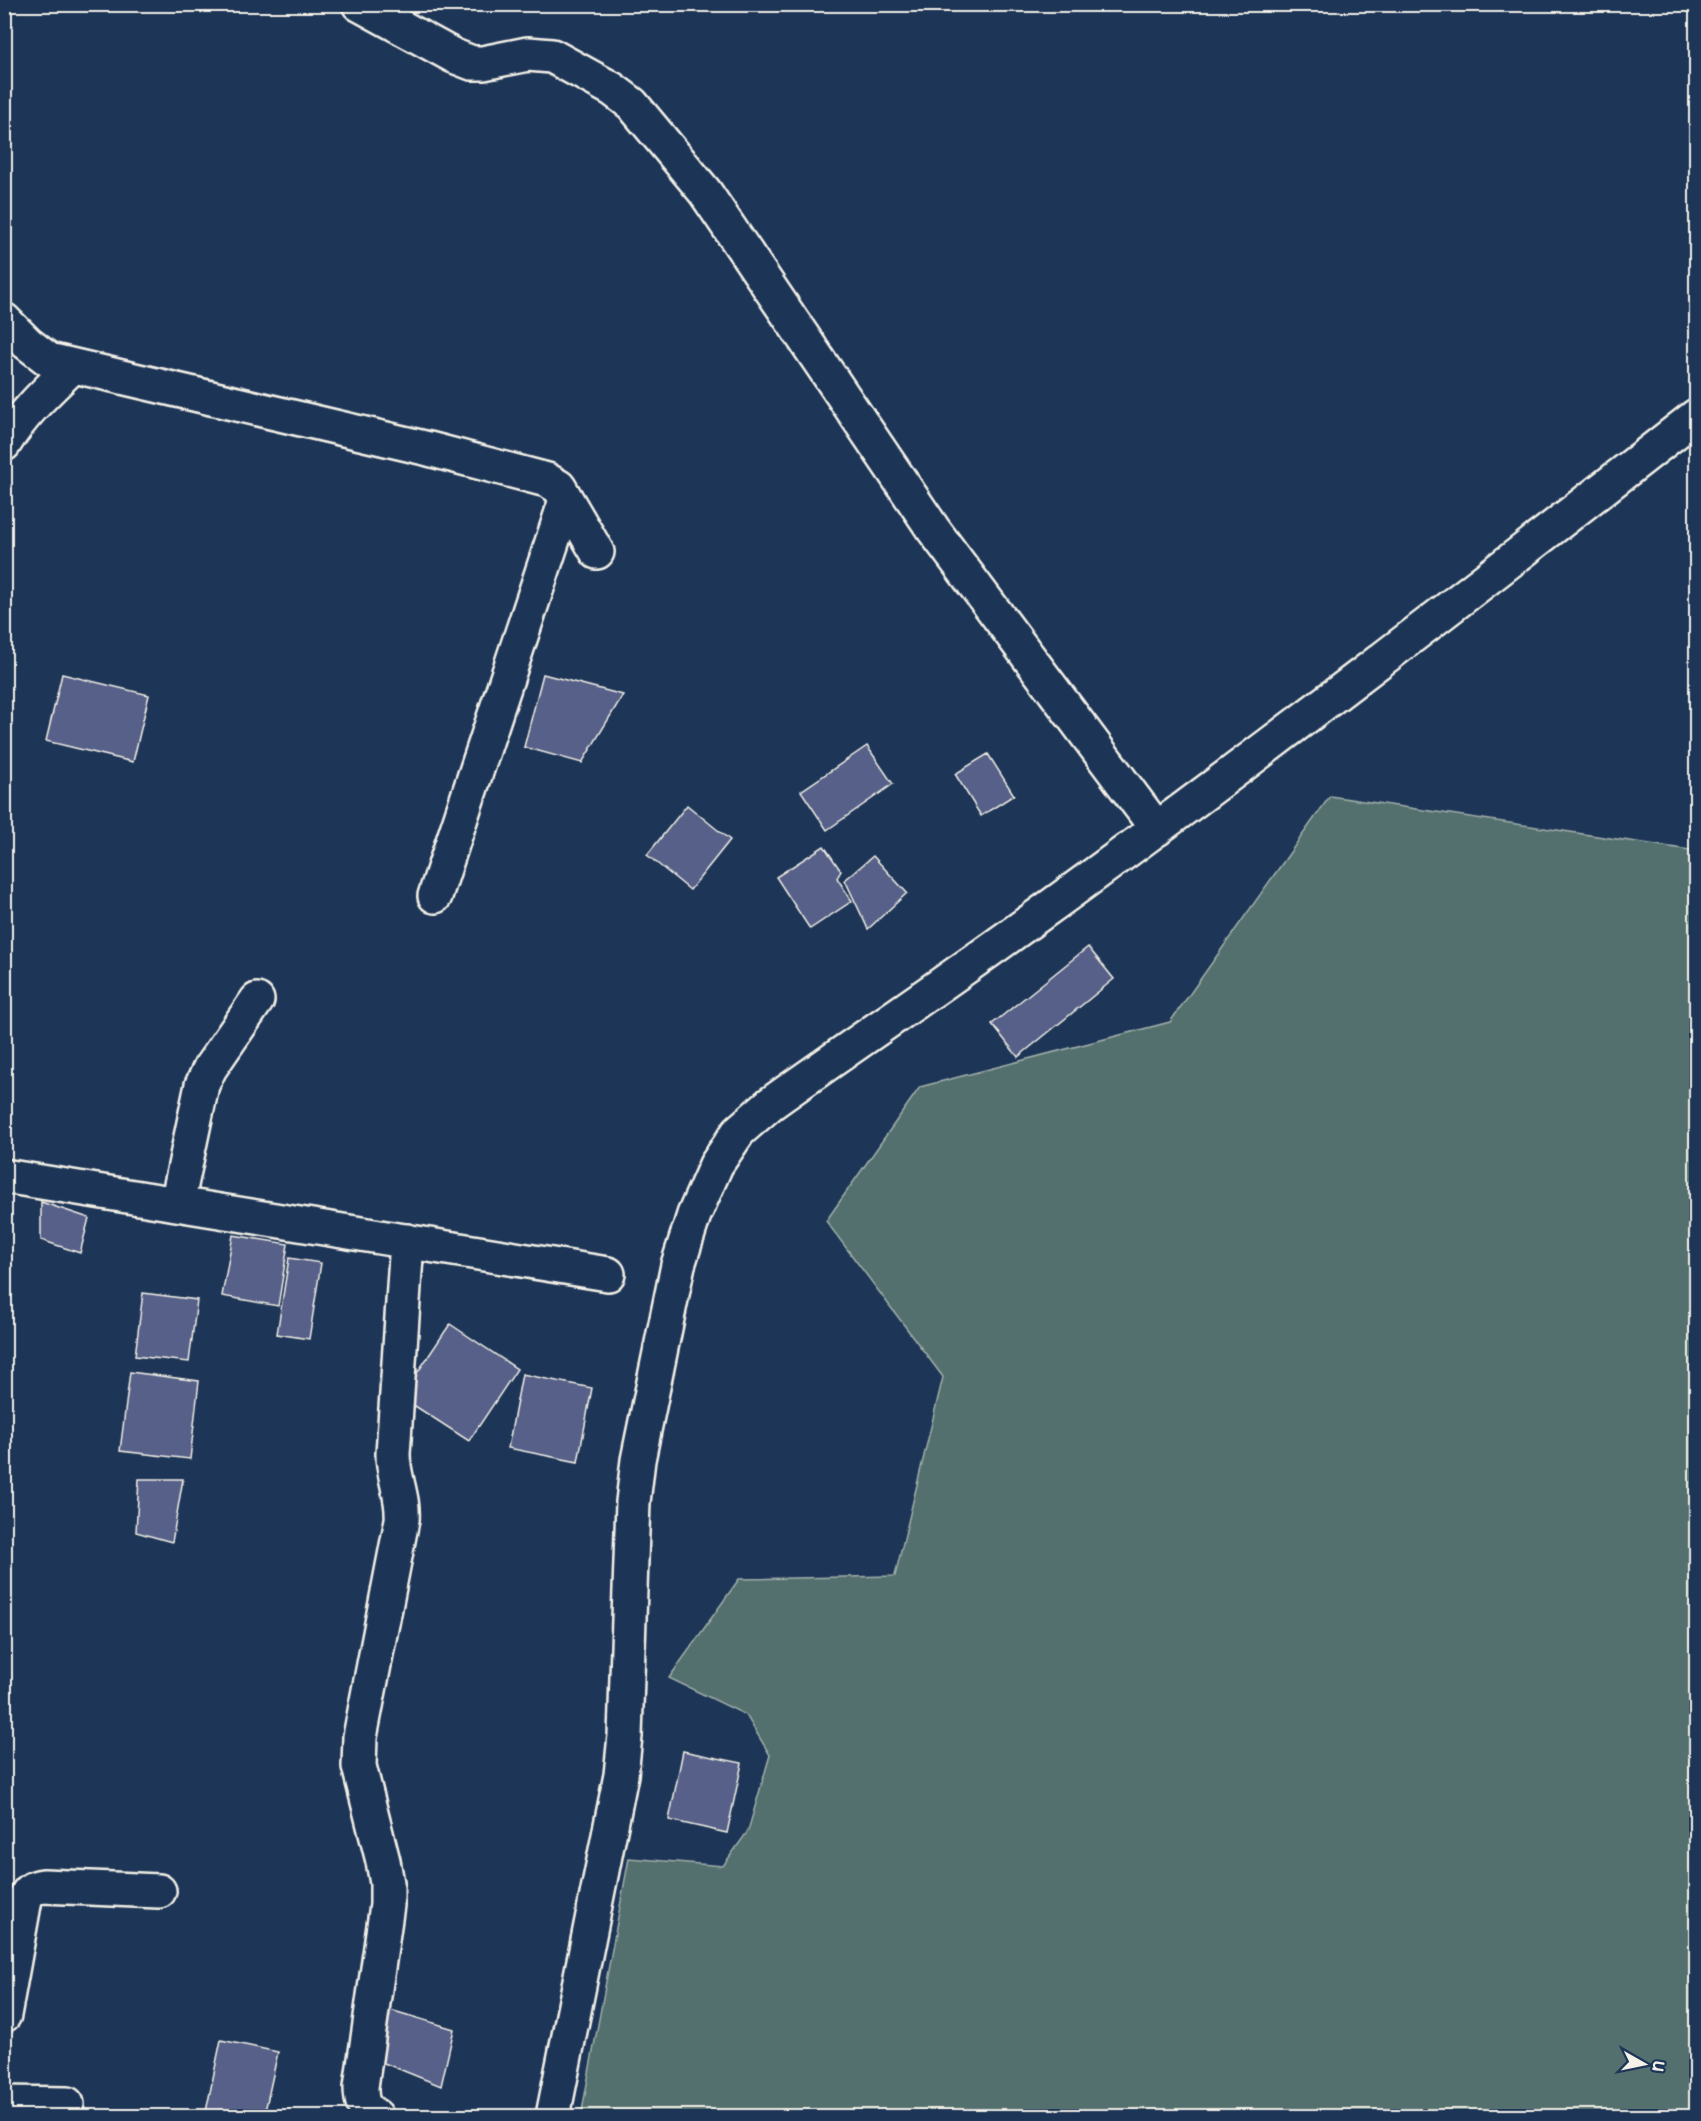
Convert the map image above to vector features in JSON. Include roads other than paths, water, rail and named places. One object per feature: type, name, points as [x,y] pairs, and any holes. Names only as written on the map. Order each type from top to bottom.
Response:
[{"type":"street","points":[[359,4],[454,56],[472,63],[528,54],[552,56],[612,89],[632,104],[705,192],[933,529],[1157,829]]},
{"type":"street","points":[[4,321],[44,357],[73,366],[258,408],[536,476],[559,488],[597,552]]},
{"type":"street","points":[[4,444],[17,424],[73,366]]},
{"type":"street","points":[[553,2116],[621,1775],[625,1736],[633,1502],[638,1460],[678,1265],[694,1215],[716,1165],[739,1131],[770,1104],[1028,923],[1157,829],[1537,541],[1696,416]]},
{"type":"street","points":[[435,896],[566,500]]},
{"type":"street","points":[[177,1204],[202,1084],[210,1068],[257,1000]]},
{"type":"street","points":[[4,1176],[608,1274]]},
{"type":"street","points":[[376,2116],[366,2110],[361,2098],[361,2086],[387,1905],[387,1883],[359,1766],[359,1752],[402,1520],[403,1508],[393,1466],[393,1454],[407,1241]]},
{"type":"street","points":[[4,2015],[25,1899],[27,1893],[32,1889],[44,1886],[159,1891]]},
{"type":"street","points":[[4,2103],[67,2104]]}]
